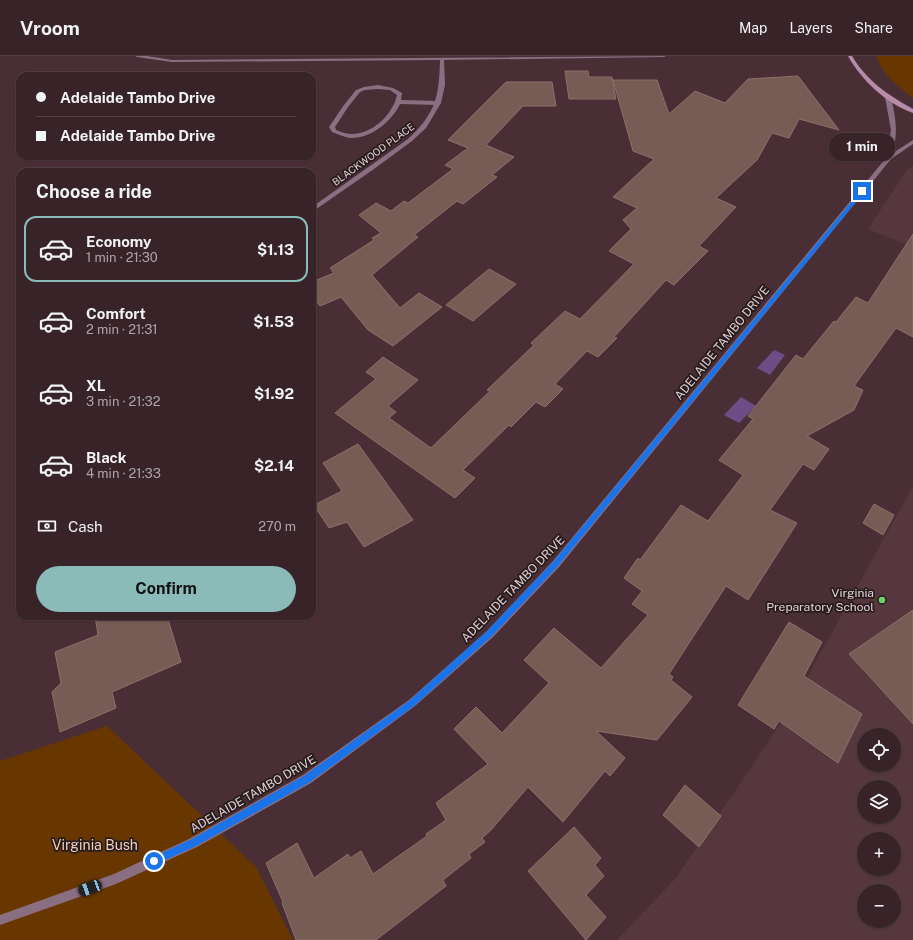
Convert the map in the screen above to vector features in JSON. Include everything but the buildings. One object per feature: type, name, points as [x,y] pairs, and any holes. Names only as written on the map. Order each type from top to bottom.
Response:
[{"type":"street","points":[[137,56],[180,61],[664,56]]},
{"type":"street","points":[[850,56],[856,67],[872,85],[888,97],[913,111]]},
{"type":"street","name":"BLACKWOOD PLACE","points":[[316,207],[410,140],[424,127],[438,103],[442,85],[442,59]]},
{"type":"street","points":[[378,87],[392,89],[400,94],[399,102],[390,115],[381,124],[360,135],[348,136],[334,131],[332,127],[339,115],[358,92],[363,89],[378,87]]},
{"type":"street","name":"ADELAIDE TAMBO DRIVE","points":[[888,97],[894,126],[894,137],[890,158]]},
{"type":"street","points":[[399,102],[438,103]]},
{"type":"street","name":"ADELAIDE TAMBO DRIVE","points":[[0,920],[116,879],[193,843],[307,779],[412,703],[490,634],[556,564],[890,158],[913,142]]},
{"type":"shaded area","points":[[913,166],[913,247],[868,229],[907,170]]},
{"type":"shaded area","points":[[774,350],[785,355],[770,375],[757,368]]},
{"type":"shaded area","points":[[741,397],[756,406],[739,423],[724,415]]},
{"type":"shaded area","name":"Virginia Preparatory School","points":[[913,486],[913,940],[617,940],[676,878],[787,714]]},
{"type":"green space","points":[[877,56],[913,56],[913,98],[896,84],[887,74],[879,63]]},
{"type":"green space","name":"Virginia Bush","points":[[107,726],[256,867],[293,940],[0,940],[0,761]]},
{"type":"place","name":"Virginia Preparatory School","points":[[882,600]]},
{"type":"route","points":[[154,861],[193,843],[307,779],[412,703],[490,634],[556,564],[862,191]]}]
